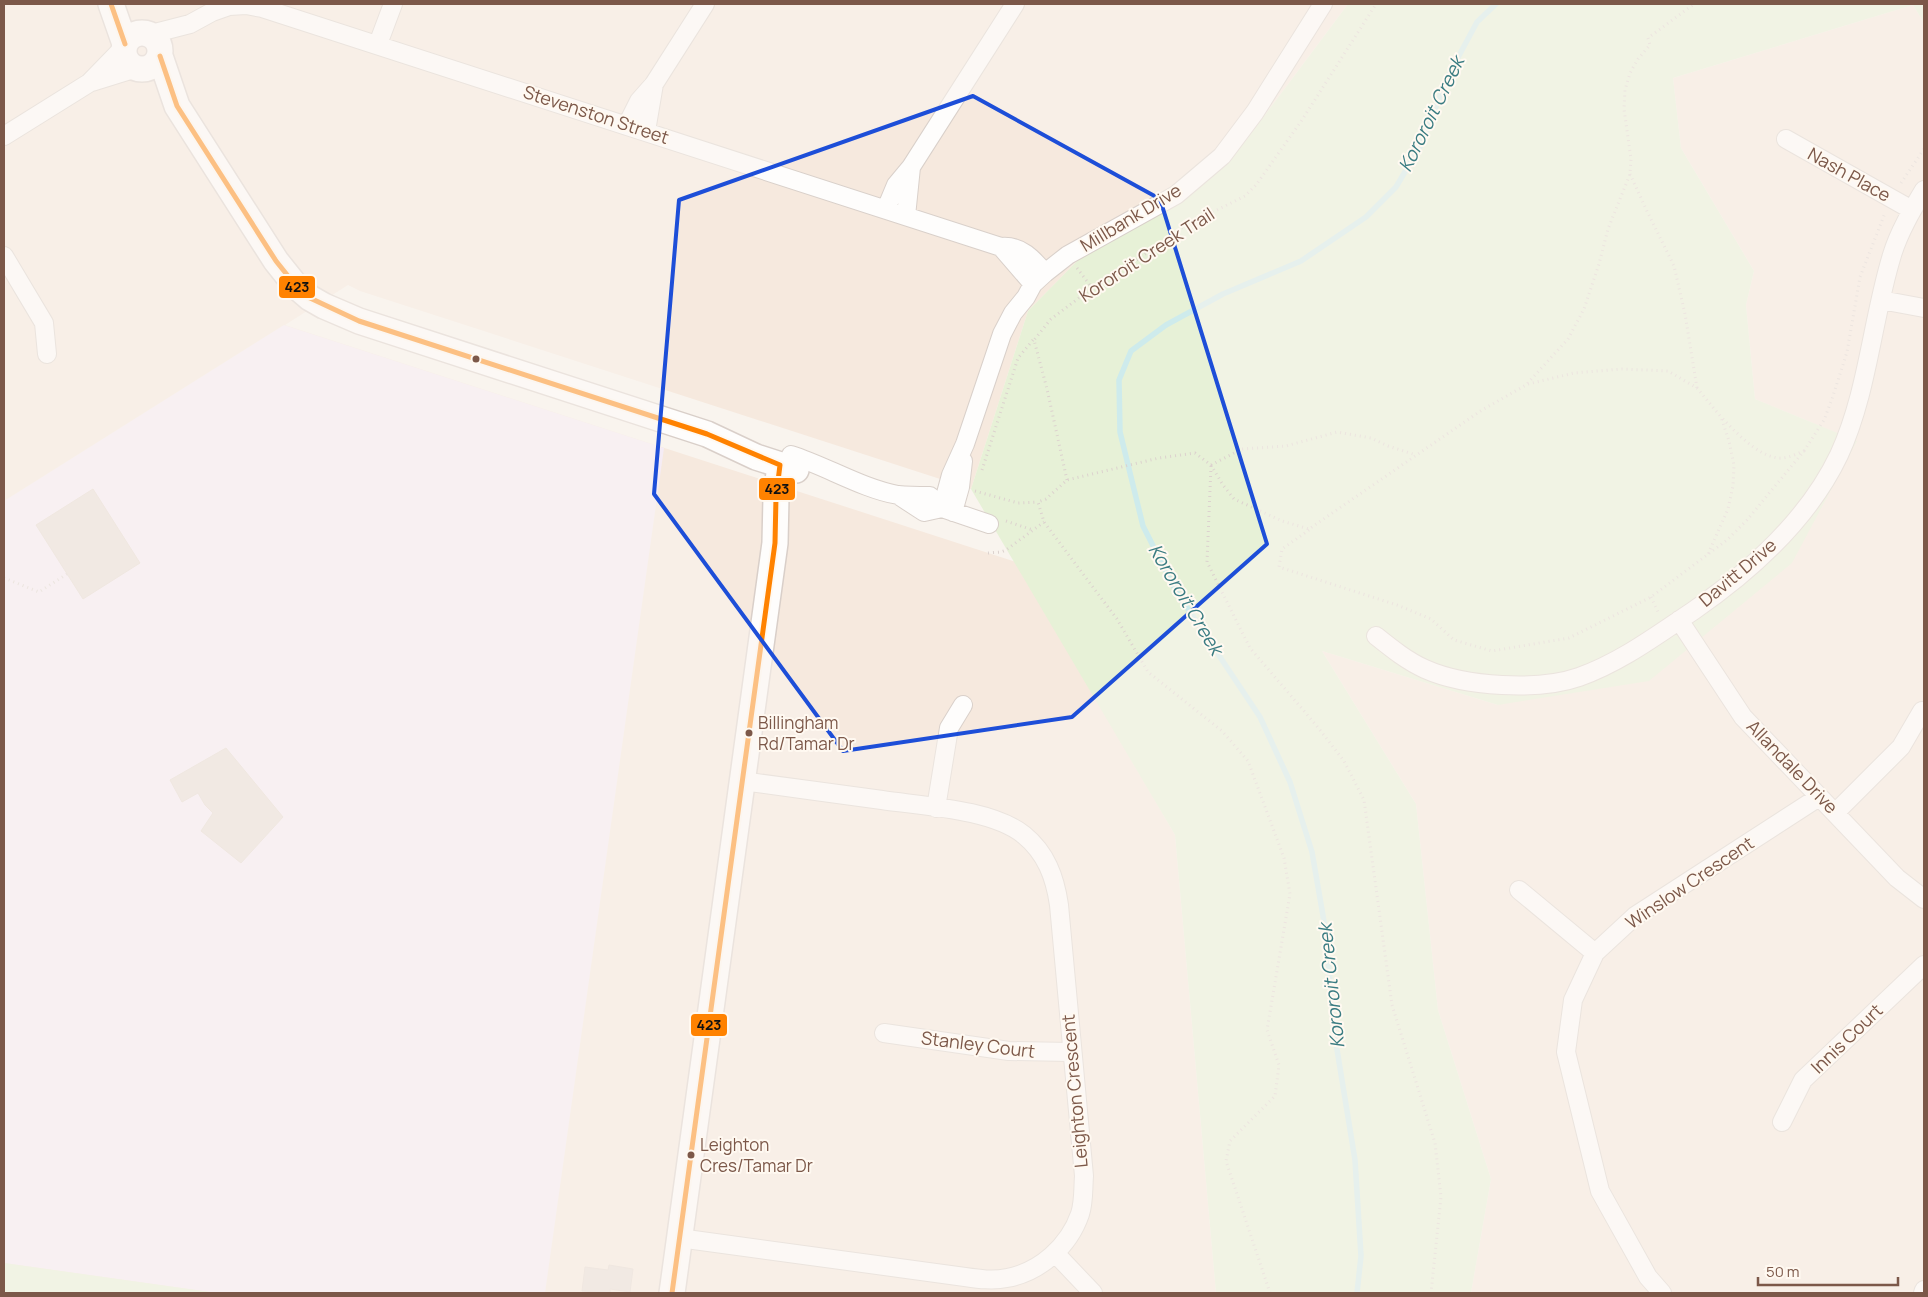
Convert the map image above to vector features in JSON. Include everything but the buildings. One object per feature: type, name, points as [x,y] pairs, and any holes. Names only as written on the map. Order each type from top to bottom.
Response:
[{"type":"street","points":[[111,4],[143,50]]},
{"type":"street","points":[[117,4],[143,50],[154,84],[177,106],[276,261],[296,286],[310,298],[359,321],[707,434],[789,463],[813,462],[851,480],[897,495],[924,512],[947,510],[989,524]]},
{"type":"street","points":[[378,44],[393,4]]},
{"type":"street","points":[[627,125],[639,101],[654,84],[705,4]]},
{"type":"street","points":[[886,209],[896,185],[912,167],[1015,4]]},
{"type":"street","name":"Millbank Drive","points":[[947,510],[950,475],[965,444],[1002,334],[1039,278],[1068,255],[1176,195],[1222,156],[1255,112],[1323,4]]},
{"type":"street","name":"Stevenston Street","points":[[89,82],[212,12],[229,6],[246,5],[262,8],[1002,247],[1039,278]]},
{"type":"street","points":[[4,136],[143,50]]},
{"type":"street","points":[[646,131],[654,84]]},
{"type":"street","name":"Nash Place","points":[[1786,140],[1912,210]]},
{"type":"street","points":[[906,216],[912,167]]},
{"type":"street","name":"Davitt Drive","points":[[1376,636],[1398,653],[1426,669],[1457,679],[1493,685],[1553,683],[1578,677],[1632,651],[1728,586],[1759,560],[1784,534],[1825,480],[1839,456],[1853,419],[1893,253],[1912,210],[1924,190]]},
{"type":"street","points":[[4,256],[44,323],[47,354]]},
{"type":"street","points":[[1881,300],[1924,308]]},
{"type":"street","points":[[672,1293],[775,543],[776,497],[789,463]]},
{"type":"street","name":"Allandale Drive","points":[[1679,620],[1743,716],[1897,878],[1924,899]]},
{"type":"street","points":[[936,808],[948,728],[962,705]]},
{"type":"street","points":[[1836,812],[1901,747],[1922,711]]},
{"type":"street","name":"Leighton Crescent","points":[[679,1238],[988,1280],[1007,1278],[1040,1265],[1055,1253],[1074,1229],[1080,1213],[1083,1195],[1084,1176],[1071,1052],[1059,905],[1053,875],[1046,860],[1037,848],[1010,825],[991,818],[936,808],[742,781]]},
{"type":"street","name":"Winslow Crescent","points":[[1662,1293],[1648,1277],[1600,1191],[1566,1052],[1573,1000],[1595,953],[1635,916],[1819,797]]},
{"type":"street","points":[[1519,890],[1595,953]]},
{"type":"street","name":"Innis Court","points":[[1782,1122],[1804,1080],[1924,965]]},
{"type":"street","name":"Stanley Court","points":[[884,1033],[1009,1051],[1071,1052]]},
{"type":"street","points":[[1055,1253],[1093,1293]]},
{"type":"path","name":"Kororoit Creek Trail","points":[[980,473],[1018,358],[1051,319],[1092,288],[1131,264],[1185,226],[1245,196],[1256,185],[1302,120],[1376,4]]},
{"type":"path","points":[[1526,385],[1568,339],[1584,309],[1608,229],[1630,174],[1631,160],[1624,109],[1625,90],[1630,72],[1650,45],[1648,38],[1694,4]]},
{"type":"path","points":[[1630,174],[1674,266],[1685,314],[1697,388]]},
{"type":"path","points":[[1074,264],[1092,288]]},
{"type":"path","points":[[1034,340],[1067,480]]},
{"type":"path","points":[[1804,451],[1779,458],[1766,454],[1736,432],[1697,388],[1668,371],[1622,369],[1574,373],[1526,385],[1482,410],[1282,549],[1278,567],[1388,602],[1431,619],[1454,640],[1492,651],[1568,638],[1651,597],[1727,540],[1748,520],[1804,451],[1824,420],[1839,378]]},
{"type":"path","points":[[1706,556],[1728,509],[1733,486],[1734,465],[1729,440],[1721,417]]},
{"type":"path","points":[[1211,465],[1242,449],[1286,446],[1337,432],[1371,438],[1416,455]]},
{"type":"path","points":[[970,490],[1018,504],[1038,502],[1046,499],[1067,480],[1159,458],[1195,453],[1211,465],[1234,499],[1282,521],[1309,529]]},
{"type":"path","points":[[1211,465],[1207,562],[1250,648],[1344,761],[1364,800],[1392,1004],[1435,1143],[1441,1197],[1431,1293]]},
{"type":"path","points":[[975,491],[978,482]]},
{"type":"path","points":[[1038,502],[1044,522],[1117,619],[1148,672],[1222,731],[1248,761],[1284,858],[1290,894],[1267,1030],[1279,1065],[1274,1096],[1230,1141],[1226,1161],[1270,1293]]},
{"type":"path","points":[[989,524],[1000,520],[1034,530]]},
{"type":"path","points":[[988,553],[1001,552],[1044,522]]},
{"type":"path","points":[[4,578],[39,592],[68,574]]},
{"type":"highlighted area","points":[[973,96],[1160,199],[1267,544],[1072,717],[843,751],[654,494],[679,200]]},
{"type":"shaded area","points":[[4,4],[1348,4],[1247,139],[1182,202],[1081,257],[1028,311],[971,489],[360,291],[348,285],[285,325],[1016,562],[1175,835],[1216,1293],[4,1293]]},
{"type":"shaded area","points":[[1913,5],[1924,23],[1924,1293],[1471,1293],[1491,1179],[1438,1010],[1416,804],[1322,651],[1498,705],[1856,441],[1755,399],[1746,305],[1754,271],[1681,148],[1673,78]]},
{"type":"shaded area","points":[[284,325],[664,448],[545,1293],[217,1293],[4,1263],[4,501]]},
{"type":"green space","points":[[1348,4],[1924,4],[1924,23],[1913,5],[1673,78],[1681,148],[1754,271],[1746,305],[1755,399],[1857,441],[1792,563],[1649,681],[1498,705],[1322,651],[1416,804],[1438,1010],[1491,1179],[1471,1293],[1216,1293],[1175,835],[971,489],[1028,311],[1081,257],[1182,202],[1247,139]]},
{"type":"green space","points":[[4,1263],[217,1293],[4,1293]]},
{"type":"waterway","name":"Kororoit Creek","points":[[1357,1293],[1361,1256],[1355,1160],[1334,1031],[1326,933],[1312,852],[1290,782],[1260,717],[1176,591],[1143,526],[1120,432],[1119,380],[1131,351],[1166,325],[1223,294],[1301,261],[1366,217],[1396,187],[1422,143],[1447,78],[1477,22],[1496,4]]},
{"type":"transit line","name":"423","points":[[111,4],[125,44]]},
{"type":"transit line","name":"423","points":[[160,56],[177,106],[276,261],[296,286],[310,298],[359,321],[707,434],[780,465],[776,497],[775,543],[672,1293]]},
{"type":"place","name":"Billingham Rd/Tamar Dr","points":[[749,733]]},
{"type":"place","name":"Leighton Cres/Tamar Dr","points":[[691,1155]]}]
